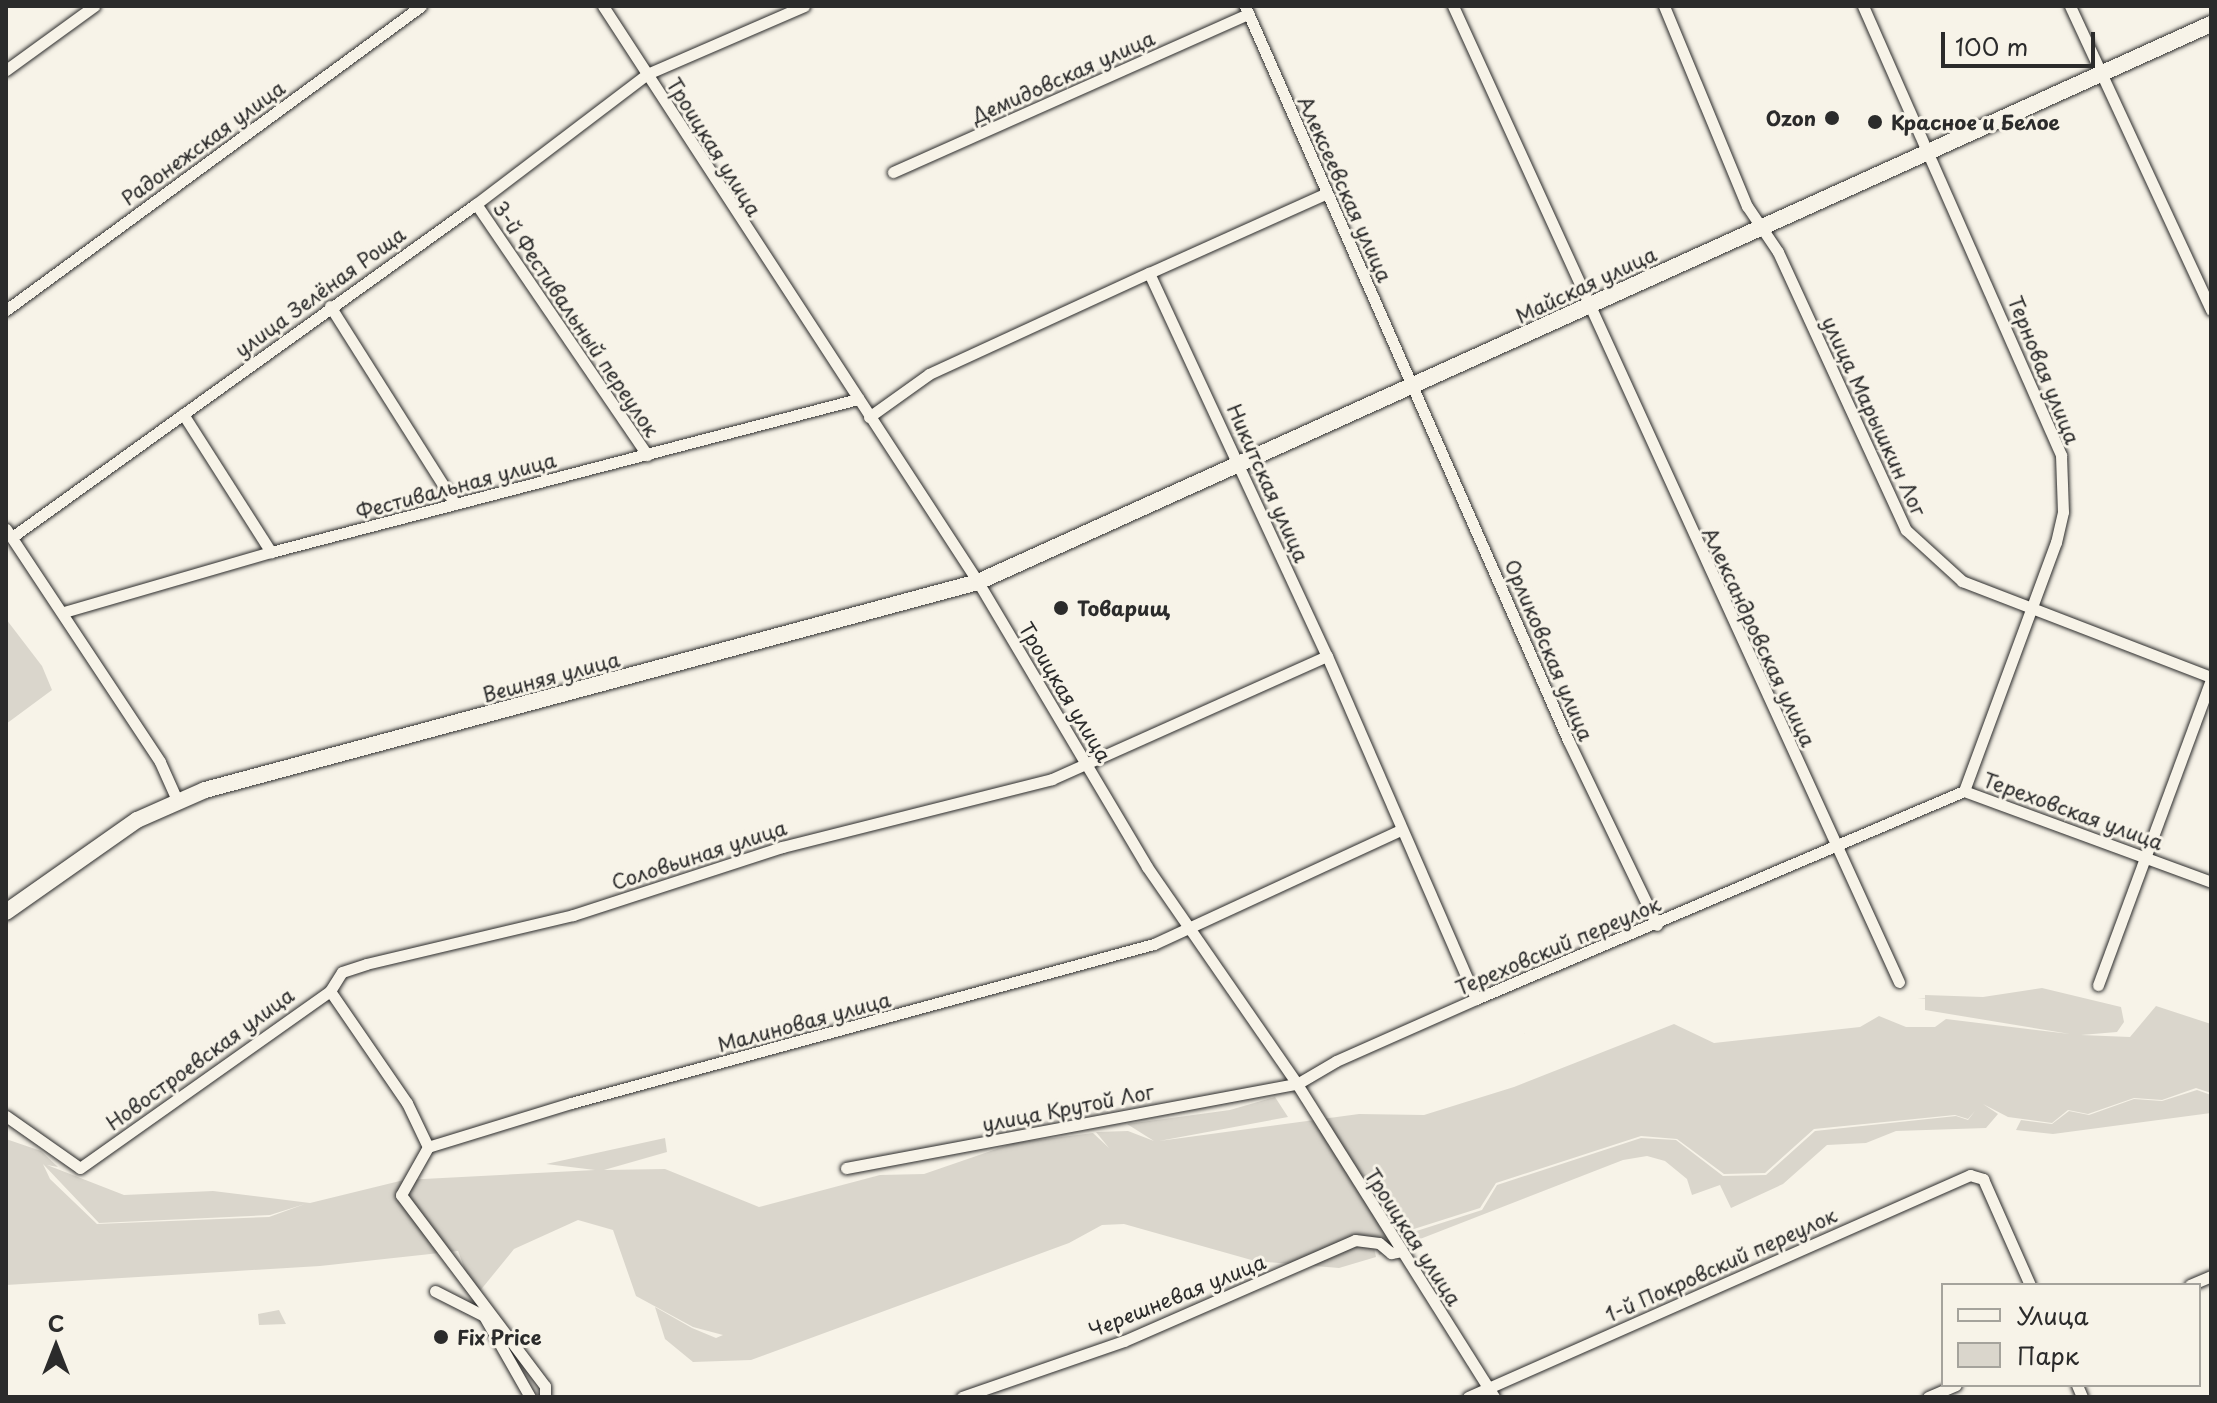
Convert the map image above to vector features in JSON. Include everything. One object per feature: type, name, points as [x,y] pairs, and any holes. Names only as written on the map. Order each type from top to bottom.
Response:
[{"type":"street","points":[[6,70],[94,6]]},
{"type":"street","name":"Радонежская улица","points":[[6,310],[421,6]]},
{"type":"street","name":"Троицкая улица","points":[[603,6],[978,582],[1187,927],[1297,1084],[1491,1393]]},
{"type":"street","name":"улица Зелёная Роща","points":[[9,533],[183,414],[476,204],[647,74],[804,6]]},
{"type":"street","name":"Александровская улица","points":[[1453,6],[1899,982]]},
{"type":"street","name":"улица Марышкин Лог","points":[[1664,6],[1747,206],[1778,252],[1906,530],[1962,581],[2211,678]]},
{"type":"street","name":"Терновая улица","points":[[1863,6],[1931,152],[2061,455],[2063,512],[2031,610],[1964,791]]},
{"type":"street","points":[[2070,6],[2211,310]]},
{"type":"street","name":"Демидовская улица","points":[[893,172],[1246,10]]},
{"type":"street","name":"Алексеевская улица","points":[[1246,10],[1325,194],[1415,385]]},
{"type":"street","name":"Майская улица","points":[[978,582],[2211,24]]},
{"type":"street","points":[[869,417],[929,374],[1325,194]]},
{"type":"street","name":"3-й Фестивальный переулок","points":[[476,204],[647,455]]},
{"type":"street","name":"Никитская улица","points":[[1149,273],[1241,465],[1476,999]]},
{"type":"street","points":[[330,306],[455,504]]},
{"type":"street","name":"Орликовская улица","points":[[1415,385],[1568,740],[1657,925]]},
{"type":"street","name":"Фестивальная улица","points":[[64,612],[271,552],[858,399]]},
{"type":"street","points":[[183,414],[271,552]]},
{"type":"street","points":[[9,533],[64,612],[160,762],[177,800]]},
{"type":"street","name":"Вешняя улица","points":[[6,912],[137,820],[177,800],[978,582]]},
{"type":"street","name":"Соловьиная улица","points":[[330,991],[342,972],[366,964],[573,915],[713,867],[997,795],[1088,764],[1327,656]]},
{"type":"street","points":[[2098,985],[2211,678]]},
{"type":"street","name":"Тереховская улица","points":[[1835,845],[1964,791],[2211,882]]},
{"type":"street","name":"Малиновая улица","points":[[428,1147],[801,1039],[1108,959],[1187,927],[1401,830]]},
{"type":"street","name":"Тереховский переулок","points":[[1297,1084],[1336,1061],[1476,999],[1657,925],[1835,845]]},
{"type":"street","points":[[330,991],[407,1103],[428,1147],[401,1195],[545,1386],[545,1397]]},
{"type":"street","name":"Новостроевская улица","points":[[6,1116],[80,1168],[330,991]]},
{"type":"street","name":"улица Крутой Лог","points":[[846,1168],[1297,1084]]},
{"type":"street","name":"1-й Покровский переулок","points":[[1468,1397],[1491,1393],[1970,1175],[1983,1179],[2029,1283]]},
{"type":"street","name":"Черешневая улица","points":[[962,1397],[1124,1341],[1355,1240],[1379,1243],[1391,1253],[1402,1251]]},
{"type":"street","points":[[435,1291],[484,1316],[530,1397]]},
{"type":"street","points":[[1928,1397],[1951,1387]]},
{"type":"green space","points":[[6,619],[42,666],[52,690],[6,724]]},
{"type":"green space","points":[[2042,988],[2121,1007],[2124,1022],[2117,1032],[2081,1035],[2130,1037],[2156,1006],[2211,1024],[2211,1093],[2196,1088],[2162,1100],[2134,1098],[2088,1114],[2068,1110],[2052,1123],[2008,1117],[1983,1104],[1998,1114],[1986,1128],[1896,1131],[1866,1143],[1827,1145],[1783,1184],[1731,1208],[1720,1185],[1692,1195],[1687,1179],[1665,1161],[1647,1156],[1623,1160],[1379,1255],[1376,1244],[1482,1210],[1497,1185],[1641,1138],[1676,1140],[1723,1176],[1766,1175],[1815,1131],[1956,1116],[1968,1120],[1975,1111],[1968,1119],[1955,1115],[1814,1129],[1765,1173],[1724,1174],[1677,1139],[1641,1136],[1496,1183],[1480,1208],[1373,1242],[1376,1257],[1339,1268],[1255,1261],[1124,1224],[1102,1225],[1069,1243],[751,1360],[693,1362],[665,1339],[655,1307],[692,1328],[716,1338],[723,1335],[693,1327],[636,1296],[613,1230],[578,1220],[514,1249],[475,1297],[458,1251],[320,1266],[6,1285],[6,1139],[41,1151],[58,1167],[47,1165],[124,1195],[213,1191],[310,1203],[404,1180],[595,1170],[546,1164],[665,1138],[667,1152],[604,1170],[665,1169],[759,1207],[880,1175],[924,1174],[1014,1143],[1093,1133],[1109,1148],[1096,1132],[1128,1131],[1154,1141],[1127,1124],[1230,1110],[1275,1097],[1288,1117],[1159,1141],[1359,1114],[1424,1115],[1514,1087],[1674,1024],[1714,1043],[1860,1027],[1879,1016],[1906,1027],[1935,1027],[1946,1019],[2070,1034],[1925,1010],[1925,995],[1983,997]],"holes":[[[43,1164],[99,1223],[270,1215],[305,1204],[269,1217],[97,1224],[50,1179]]]},
{"type":"green space","points":[[2197,1090],[2211,1095],[2211,1113],[2053,1134],[2016,1130],[2021,1120],[2052,1124],[2069,1111],[2089,1115],[2134,1099],[2162,1101]]},
{"type":"green space","points":[[279,1310],[286,1324],[259,1325],[258,1314]]},
{"type":"place","name":"Ozon","points":[[1832,118]]},
{"type":"place","name":"Красное и Белое","points":[[1875,122]]},
{"type":"place","name":"Товарищ","points":[[1061,608]]},
{"type":"place","name":"Fix Price","points":[[441,1337]]}]
